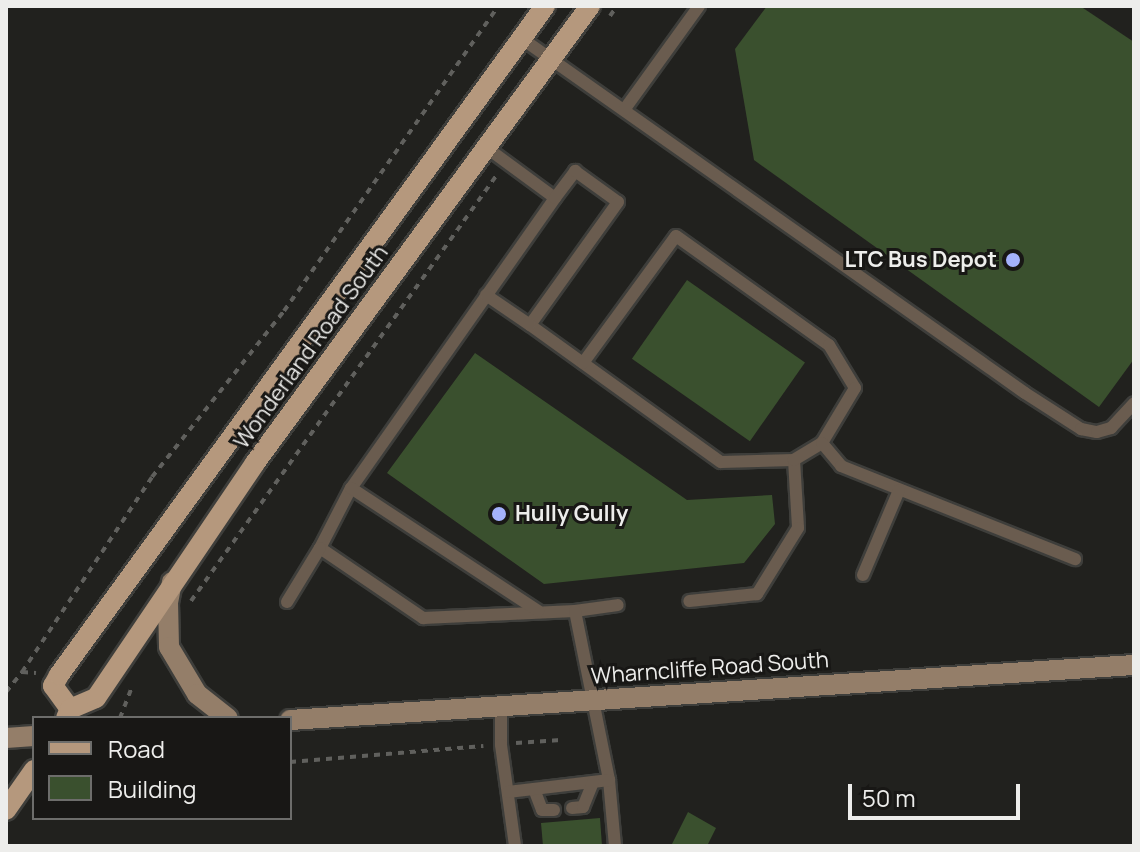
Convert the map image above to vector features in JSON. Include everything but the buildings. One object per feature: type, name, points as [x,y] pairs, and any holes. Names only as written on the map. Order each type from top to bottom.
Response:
[{"type":"main road","name":"Wonderland Road South","points":[[545,6],[59,675],[53,686],[68,713],[96,698],[172,582],[590,6]]},
{"type":"main road","points":[[172,582],[168,602],[169,647],[197,694],[225,716]]},
{"type":"main road","name":"Wharncliffe Road South","points":[[292,720],[1134,665]]},
{"type":"main road","points":[[6,738],[32,736]]},
{"type":"main road","points":[[6,810],[32,773]]},
{"type":"lane","points":[[624,110],[699,6]]},
{"type":"lane","points":[[521,38],[1012,384],[1081,429],[1097,432],[1111,428],[1134,403]]},
{"type":"lane","points":[[487,148],[555,198]]},
{"type":"lane","points":[[287,602],[351,488],[575,171],[618,202],[530,325]]},
{"type":"lane","points":[[486,295],[721,462],[794,460],[822,443],[855,388],[829,345],[676,236],[583,363]]},
{"type":"lane","points":[[822,443],[841,466],[1075,559]]},
{"type":"lane","points":[[689,601],[757,594],[798,528],[794,460]]},
{"type":"lane","points":[[351,488],[538,611]]},
{"type":"lane","points":[[863,575],[899,490]]},
{"type":"lane","points":[[320,548],[423,618],[575,611],[618,605]]},
{"type":"lane","points":[[575,611],[609,780],[615,846]]},
{"type":"lane","points":[[501,706],[501,745],[515,846]]},
{"type":"lane","points":[[508,792],[609,780]]},
{"type":"lane","points":[[572,808],[583,807],[593,782]]},
{"type":"lane","points":[[534,789],[542,810],[554,810]]},
{"type":"path","points":[[22,672],[152,477],[284,311],[498,6]]},
{"type":"path","points":[[601,28],[617,6]]},
{"type":"path","points":[[183,613],[507,160]]},
{"type":"path","points":[[292,762],[561,740]]},
{"type":"place","name":"LTC Bus Depot","points":[[1013,260]]},
{"type":"place","name":"Hully Gully","points":[[499,514]]}]
